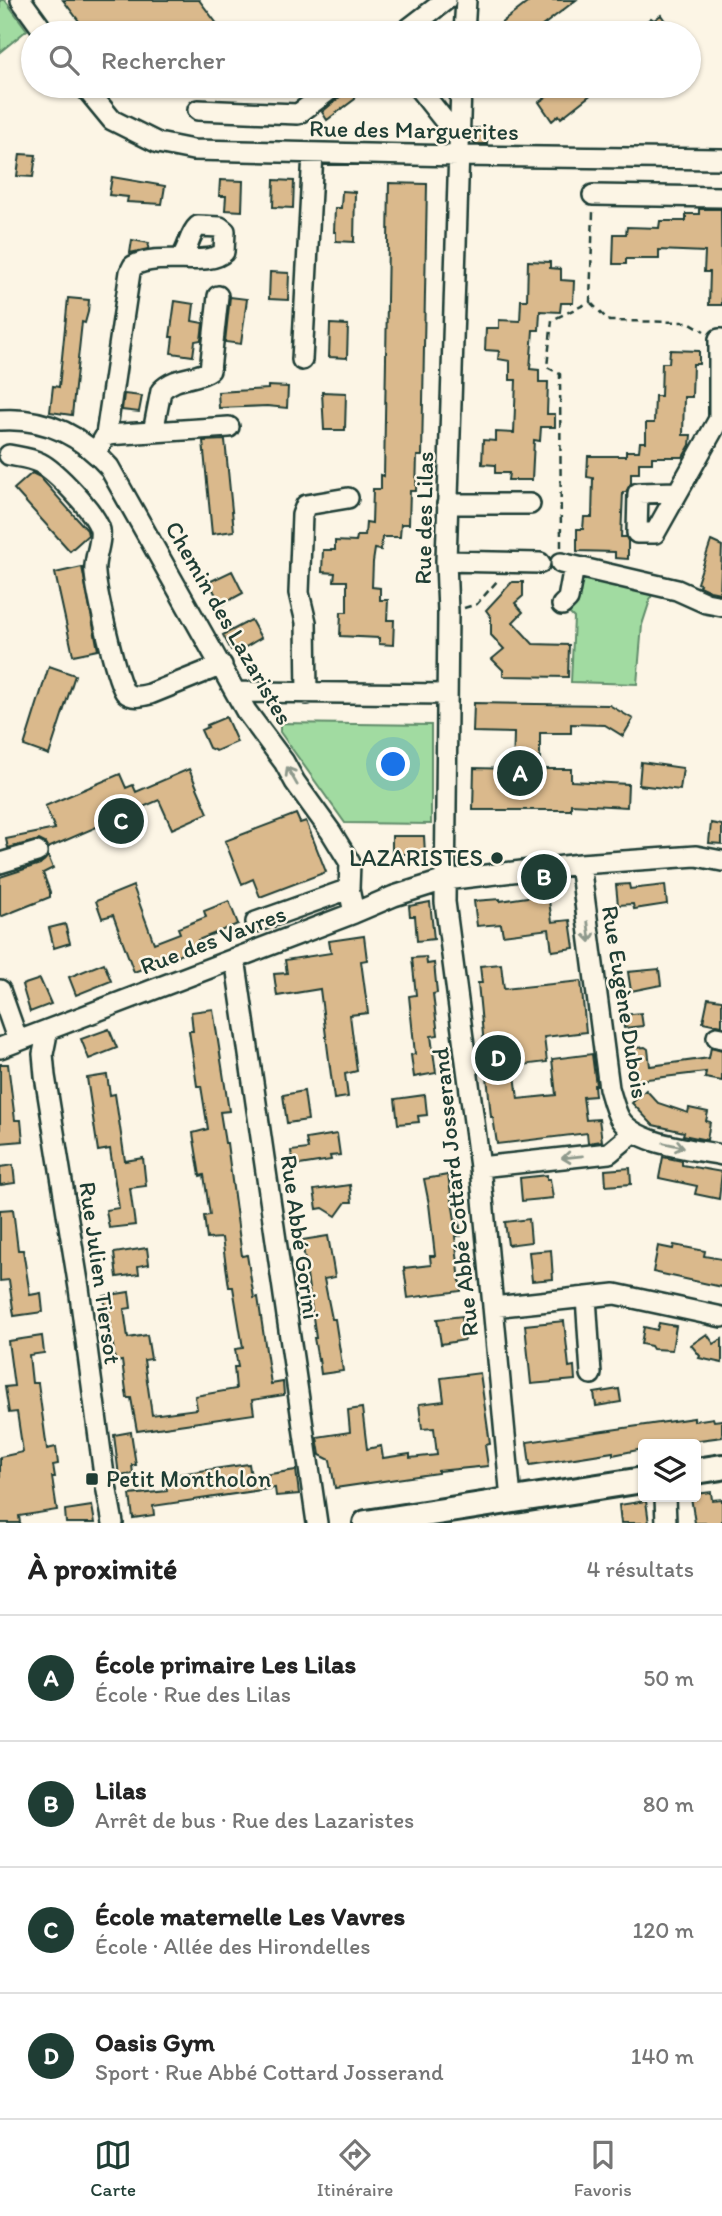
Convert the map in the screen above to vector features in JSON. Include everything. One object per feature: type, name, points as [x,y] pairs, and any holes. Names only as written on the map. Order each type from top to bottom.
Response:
[{"type":"main road","points":[[701,1470],[722,1467]]},
{"type":"main road","points":[[366,1523],[638,1481]]},
{"type":"street","points":[[20,0],[36,21]]},
{"type":"street","points":[[419,21],[446,0]]},
{"type":"street","points":[[465,21],[466,0]]},
{"type":"street","name":"Rue des Marguerites","points":[[94,98],[112,120],[158,143],[193,150],[313,153],[458,148],[722,159]]},
{"type":"street","points":[[198,110],[298,114],[319,98]]},
{"type":"street","points":[[425,98],[458,148]]},
{"type":"street","name":"Rue des Lilas","points":[[445,880],[447,504],[460,98]]},
{"type":"street","points":[[302,360],[313,153]]},
{"type":"street","points":[[593,195],[722,197]]},
{"type":"street","points":[[181,258],[137,263],[130,272],[101,443],[153,432],[229,427]]},
{"type":"street","points":[[153,432],[159,397],[166,386],[187,376],[210,370],[218,296]]},
{"type":"street","points":[[678,492],[719,419],[721,339]]},
{"type":"street","name":"Chemin des Lazaristes","points":[[3,420],[20,419],[48,425],[101,443],[109,467],[246,711],[284,762],[350,863],[349,889],[354,913]]},
{"type":"street","points":[[3,420],[4,455],[32,459],[43,464],[81,499],[99,527],[94,572],[123,691],[130,696],[139,697],[222,665]]},
{"type":"street","points":[[307,694],[306,622],[299,593],[302,514],[306,505],[348,498]]},
{"type":"street","points":[[447,504],[530,504]]},
{"type":"street","points":[[446,561],[540,563]]},
{"type":"street","points":[[562,605],[568,599],[567,565],[677,590],[706,603],[722,606]]},
{"type":"street","points":[[237,692],[447,694]]},
{"type":"street","points":[[0,863],[37,852]]},
{"type":"street","name":"Rue des Vavres","points":[[9,1044],[394,896],[445,880],[580,864],[696,856],[722,861]]},
{"type":"street","name":"Rue Eugène Dubois","points":[[580,864],[609,1088],[620,1119],[633,1133],[649,1139],[722,1155]]},
{"type":"street","name":"Rue Abbé Cottard Josserand","points":[[445,880],[445,902],[480,1167],[511,1499]]},
{"type":"street","points":[[256,922],[349,889]]},
{"type":"street","name":"Rue Abbé Gorini","points":[[235,958],[317,1523]]},
{"type":"street","points":[[0,990],[9,1044]]},
{"type":"street","name":"Rue Julien Tiersot","points":[[45,1031],[45,1076],[113,1523]]},
{"type":"street","points":[[480,1167],[609,1153],[633,1133]]},
{"type":"street","points":[[493,1307],[615,1294],[722,1317]]},
{"type":"street","points":[[586,1297],[591,1374]]},
{"type":"street","points":[[665,1502],[666,1523]]},
{"type":"path","points":[[593,195],[590,302],[609,321],[689,322],[721,339]]},
{"type":"path","points":[[567,565],[560,374],[547,366],[552,320],[590,302]]},
{"type":"path","points":[[448,612],[477,604],[497,583],[503,564]]},
{"type":"green space","points":[[0,0],[5,0],[21,22],[21,35],[0,52]]},
{"type":"green space","points":[[576,571],[653,591],[642,625],[637,684],[571,682],[574,618],[564,608]]},
{"type":"green space","points":[[280,723],[431,725],[431,824],[345,823],[280,732]]},
{"type":"building","points":[[63,0],[199,0],[215,21],[79,21]]},
{"type":"building","points":[[531,0],[576,0],[549,21],[504,21]]},
{"type":"building","points":[[661,15],[665,21],[647,21],[651,18],[654,20]]},
{"type":"building","points":[[339,98],[355,98],[327,120],[322,112]]},
{"type":"building","points":[[545,98],[587,98],[561,118],[559,115],[552,121],[539,102]]},
{"type":"building","points":[[472,128],[488,128],[487,144],[475,144]]},
{"type":"building","points":[[20,154],[36,155],[33,177],[17,176]]},
{"type":"building","points":[[112,177],[165,186],[162,204],[127,202],[128,197],[109,195]]},
{"type":"building","points":[[220,180],[243,181],[242,211],[225,210],[226,196],[219,196]]},
{"type":"building","points":[[274,180],[294,181],[293,208],[273,207]]},
{"type":"building","points":[[389,183],[427,184],[422,456],[417,456],[416,491],[410,491],[409,524],[401,524],[400,537],[382,537],[381,550],[375,549],[373,562],[372,587],[380,588],[380,600],[388,600],[387,620],[394,620],[393,645],[379,644],[379,638],[340,636],[341,612],[347,612],[347,581],[334,581],[335,573],[322,572],[323,550],[335,550],[335,541],[356,542],[357,536],[365,536],[366,522],[372,523],[373,489],[381,489],[381,475],[384,476]]},
{"type":"building","points":[[342,191],[355,192],[354,242],[336,241],[335,208],[341,208]]},
{"type":"building","points":[[699,209],[721,209],[722,305],[709,305],[710,272],[704,272],[705,252],[659,250],[659,259],[626,259],[626,264],[613,264],[614,234],[626,234],[627,227],[659,228],[660,221],[686,221],[686,214],[699,214]]},
{"type":"building","points":[[132,240],[149,243],[148,249],[130,253]]},
{"type":"building","points":[[528,261],[550,262],[550,268],[561,269],[561,280],[574,281],[573,303],[561,303],[560,312],[540,311],[539,330],[533,330],[530,369],[539,370],[539,382],[548,382],[547,414],[555,414],[555,427],[541,427],[540,441],[534,440],[532,480],[508,480],[509,473],[495,473],[495,465],[482,464],[483,440],[496,441],[496,432],[514,433],[516,380],[510,380],[510,361],[498,359],[499,351],[485,350],[486,328],[499,328],[499,320],[520,321],[521,300],[527,300]]},
{"type":"building","points":[[270,272],[289,273],[288,300],[269,299]]},
{"type":"building","points":[[230,297],[247,299],[241,344],[225,342]]},
{"type":"building","points":[[68,298],[89,300],[85,323],[82,322],[72,415],[50,412],[53,386],[59,387]]},
{"type":"building","points":[[175,301],[194,304],[192,321],[203,323],[201,340],[195,341],[193,356],[171,353],[173,337],[170,337]]},
{"type":"building","points":[[330,324],[348,325],[347,358],[329,357]]},
{"type":"building","points":[[670,350],[699,351],[699,364],[693,364],[692,397],[684,397],[683,435],[691,435],[690,445],[683,457],[652,457],[652,463],[639,463],[639,473],[631,473],[631,483],[626,492],[623,492],[621,537],[626,537],[628,541],[628,559],[615,558],[615,552],[577,551],[577,529],[583,529],[584,517],[592,517],[593,478],[587,477],[588,456],[626,456],[626,451],[639,451],[640,442],[646,442],[646,423],[654,423],[655,396],[661,396],[662,363],[669,363]]},
{"type":"building","points":[[268,386],[288,387],[287,408],[219,408],[218,392],[268,389]]},
{"type":"building","points":[[322,392],[346,393],[345,430],[324,430]]},
{"type":"building","points":[[124,394],[142,396],[139,412],[122,410]]},
{"type":"building","points":[[225,440],[234,531],[212,534],[203,441]]},
{"type":"building","points":[[32,473],[40,477],[87,530],[88,535],[70,551],[14,489]]},
{"type":"building","points":[[711,541],[722,546],[720,593],[710,591],[697,583]]},
{"type":"building","points":[[82,567],[98,650],[73,655],[55,573]]},
{"type":"building","points":[[232,571],[243,593],[221,605],[209,582]]},
{"type":"building","points":[[512,582],[523,582],[523,596],[515,603],[523,612],[513,622],[533,644],[569,645],[568,677],[503,676],[503,670],[492,659],[504,649],[491,635],[491,617],[486,610]]},
{"type":"building","points":[[251,620],[261,638],[242,649],[240,645],[231,650],[223,635]]},
{"type":"building","points":[[49,666],[75,675],[49,755],[24,746]]},
{"type":"building","points":[[474,703],[609,705],[633,719],[623,736],[605,725],[571,724],[571,733],[540,733],[540,769],[571,769],[571,781],[628,784],[627,807],[571,804],[571,810],[473,810],[474,768],[513,769],[514,733],[473,732]]},
{"type":"building","points":[[226,717],[237,742],[216,751],[209,748],[201,730]]},
{"type":"building","points":[[641,762],[683,768],[680,790],[639,785]]},
{"type":"building","points":[[189,769],[208,813],[172,829],[159,800],[48,848],[39,840],[8,848],[6,839],[55,829],[45,806],[120,774],[126,788],[133,785],[136,792]]},
{"type":"building","points":[[296,814],[300,823],[306,821],[326,872],[260,897],[253,879],[242,884],[225,841]]},
{"type":"building","points":[[711,823],[722,825],[722,844],[709,843]]},
{"type":"building","points":[[392,836],[424,836],[425,854],[392,854]]},
{"type":"building","points":[[48,856],[53,868],[43,873],[50,897],[0,917],[0,877],[40,864]]},
{"type":"building","points":[[629,884],[630,889],[665,885],[667,904],[634,909],[633,904],[618,905],[616,885]]},
{"type":"building","points":[[133,886],[154,943],[180,933],[178,928],[206,917],[204,911],[229,901],[238,924],[198,940],[201,947],[134,972],[113,915],[102,918],[96,901]]},
{"type":"building","points":[[548,894],[552,922],[570,920],[574,948],[552,951],[549,929],[503,935],[501,924],[477,926],[474,901],[500,901]]},
{"type":"building","points":[[430,902],[434,939],[417,941],[415,916],[410,916],[409,906]]},
{"type":"building","points":[[65,924],[70,943],[54,948],[49,928]]},
{"type":"building","points":[[364,936],[367,960],[361,961],[368,1013],[350,1015],[357,1071],[345,1074],[348,1097],[334,1099],[320,989],[277,996],[274,974],[287,973],[285,960],[331,953],[329,941]]},
{"type":"building","points":[[426,957],[427,964],[434,963],[437,993],[433,994],[438,1035],[431,1036],[436,1073],[414,1077],[411,1055],[415,1054],[409,996],[416,995],[412,958]]},
{"type":"building","points":[[104,963],[111,981],[76,995],[69,977]]},
{"type":"building","points":[[501,964],[504,989],[581,981],[586,1032],[544,1037],[547,1062],[514,1066],[518,1099],[556,1095],[552,1059],[592,1054],[595,1096],[583,1097],[586,1120],[599,1119],[602,1141],[588,1143],[587,1133],[497,1144],[491,1117],[478,983],[482,983],[480,966]]},
{"type":"building","points":[[659,969],[661,985],[631,991],[628,972]]},
{"type":"building","points":[[40,979],[51,1004],[30,1012],[22,985]]},
{"type":"building","points":[[708,998],[722,1000],[722,1026],[703,1022]]},
{"type":"building","points":[[213,1009],[229,1111],[220,1112],[227,1143],[242,1256],[247,1255],[254,1298],[258,1297],[271,1384],[283,1382],[284,1395],[252,1400],[254,1414],[137,1431],[131,1398],[127,1398],[122,1361],[115,1362],[109,1311],[106,1312],[104,1296],[129,1292],[131,1308],[124,1309],[128,1338],[147,1335],[151,1359],[144,1360],[152,1415],[197,1409],[195,1396],[236,1389],[234,1367],[238,1367],[235,1349],[243,1348],[233,1287],[229,1287],[222,1238],[207,1239],[204,1216],[210,1215],[204,1175],[200,1176],[193,1133],[208,1129],[201,1086],[197,1086],[189,1031],[193,1031],[191,1012]]},
{"type":"building","points":[[641,1013],[643,1026],[624,1028],[623,1015]]},
{"type":"building","points":[[109,1029],[117,1048],[89,1059],[81,1039]]},
{"type":"building","points":[[711,1047],[722,1050],[722,1081],[705,1078],[706,1072],[631,1081],[627,1049],[648,1049],[650,1066],[709,1058]]},
{"type":"building","points":[[0,1064],[8,1064],[15,1120],[21,1120],[23,1141],[0,1143]]},
{"type":"building","points":[[107,1075],[110,1095],[115,1094],[125,1161],[143,1158],[146,1186],[130,1188],[135,1225],[109,1228],[106,1210],[119,1208],[110,1149],[98,1151],[87,1078]]},
{"type":"building","points":[[646,1090],[658,1103],[688,1113],[689,1108],[708,1112],[706,1121],[710,1122],[707,1140],[653,1125],[632,1103]]},
{"type":"building","points":[[304,1091],[308,1120],[287,1123],[283,1095]]},
{"type":"building","points":[[425,1095],[427,1115],[418,1116],[419,1122],[398,1124],[395,1099]]},
{"type":"building","points":[[337,1134],[340,1155],[330,1156],[331,1160],[293,1166],[291,1151],[308,1149],[306,1139]]},
{"type":"building","points":[[663,1157],[682,1161],[682,1165],[722,1172],[719,1199],[695,1194],[697,1186],[659,1178]]},
{"type":"building","points":[[13,1165],[15,1183],[0,1185],[0,1167]]},
{"type":"building","points":[[630,1168],[631,1184],[606,1186],[605,1170]]},
{"type":"building","points":[[448,1175],[455,1220],[459,1220],[461,1236],[455,1236],[461,1291],[408,1298],[404,1268],[431,1265],[430,1256],[435,1256],[424,1179]]},
{"type":"building","points":[[547,1175],[553,1198],[522,1201],[520,1178]]},
{"type":"building","points":[[350,1185],[352,1202],[346,1202],[336,1216],[323,1208],[317,1209],[314,1190]]},
{"type":"building","points":[[13,1209],[18,1250],[23,1250],[30,1295],[41,1293],[43,1312],[14,1316],[9,1280],[0,1281],[0,1210]]},
{"type":"building","points":[[529,1219],[531,1242],[508,1245],[505,1222]]},
{"type":"building","points":[[328,1236],[335,1277],[324,1279],[332,1319],[335,1319],[343,1371],[321,1374],[302,1240]]},
{"type":"building","points":[[674,1245],[705,1251],[704,1256],[722,1259],[722,1287],[653,1272],[658,1246],[673,1249]]},
{"type":"building","points":[[147,1248],[149,1264],[138,1266],[139,1274],[117,1277],[114,1253]]},
{"type":"building","points":[[551,1250],[553,1279],[532,1281],[529,1252]]},
{"type":"building","points":[[462,1316],[465,1340],[441,1344],[437,1319]]},
{"type":"building","points":[[564,1321],[569,1367],[574,1366],[575,1380],[531,1384],[525,1325]]},
{"type":"building","points":[[659,1323],[676,1326],[672,1350],[653,1349],[641,1344],[644,1327],[657,1330]]},
{"type":"building","points":[[707,1334],[714,1344],[722,1339],[722,1363],[699,1358],[691,1345]]},
{"type":"building","points":[[42,1336],[44,1353],[29,1355],[32,1383],[38,1383],[47,1449],[56,1447],[58,1464],[53,1465],[55,1477],[52,1477],[57,1510],[19,1516],[20,1523],[0,1523],[0,1457],[23,1452],[17,1412],[9,1413],[5,1387],[14,1386],[8,1341]]},
{"type":"building","points":[[480,1373],[490,1444],[485,1445],[488,1466],[438,1471],[335,1488],[330,1460],[320,1455],[317,1437],[350,1432],[348,1410],[362,1408],[367,1449],[381,1446],[383,1458],[410,1454],[410,1458],[437,1455],[434,1428],[422,1429],[419,1404],[444,1401],[441,1378]]},
{"type":"building","points":[[619,1389],[621,1402],[596,1406],[594,1393]]},
{"type":"building","points":[[694,1418],[694,1421],[713,1418],[714,1421],[722,1420],[722,1437],[701,1440],[638,1439],[638,1450],[530,1465],[527,1442]]},
{"type":"building","points":[[131,1432],[136,1465],[132,1465],[133,1474],[119,1476],[114,1435]]},
{"type":"building","points":[[249,1464],[251,1477],[296,1470],[299,1494],[276,1496],[275,1488],[153,1506],[154,1515],[133,1518],[130,1495],[167,1491],[165,1476]]},
{"type":"building","points":[[711,1492],[712,1500],[722,1499],[722,1523],[695,1523],[692,1502],[701,1502],[701,1493]]},
{"type":"building","points":[[646,1502],[649,1523],[621,1523],[619,1505]]},
{"type":"building","points":[[92,1506],[95,1523],[66,1523],[65,1510]]},
{"type":"place","name":"École primaire Les Lilas","points":[[520,773]]},
{"type":"place","name":"École maternelle Les Vavres","points":[[121,821]]},
{"type":"place","name":"LAZARISTES","points":[[497,858]]},
{"type":"place","name":"Lilas","points":[[544,877]]},
{"type":"place","name":"Oasis Gym","points":[[498,1058]]},
{"type":"place","name":"Petit Montholon","points":[[92,1479]]}]
